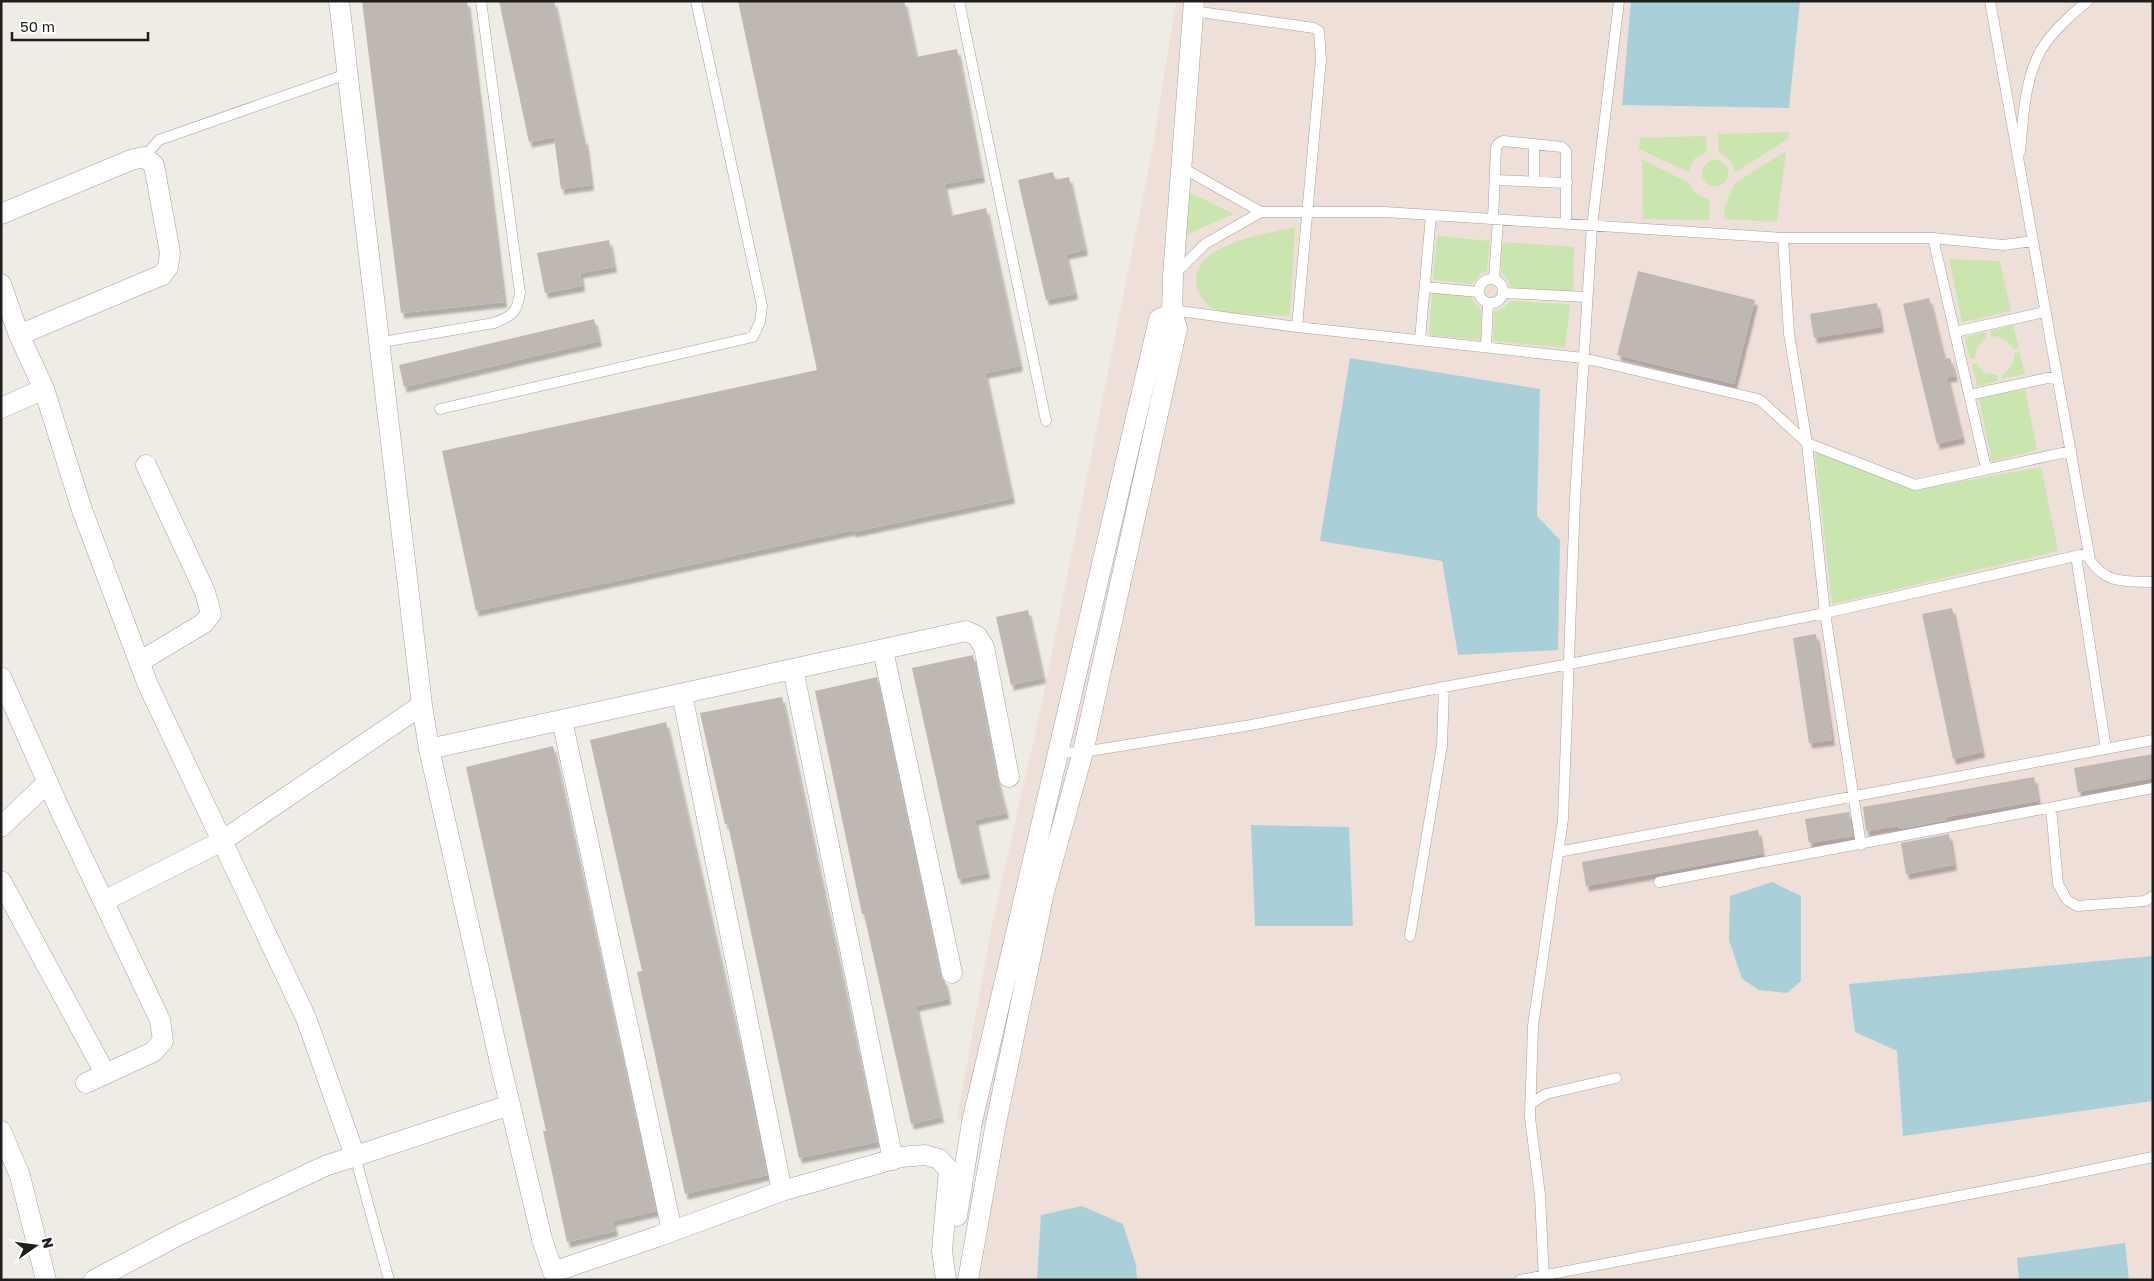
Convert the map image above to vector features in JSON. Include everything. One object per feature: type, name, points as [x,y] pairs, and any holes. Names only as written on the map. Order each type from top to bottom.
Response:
[{"type":"street","points":[[338,1],[422,706],[429,749],[542,1239],[554,1276],[782,1191],[893,1160],[926,1155],[940,1160],[949,1170],[942,1251],[946,1280]]},
{"type":"street","points":[[968,1280],[995,1128],[1044,892],[1083,752],[1177,328],[1172,312],[1173,276],[1193,6]]},
{"type":"street","points":[[1,214],[131,160],[144,157],[154,165],[170,253],[168,267],[162,275],[19,335]]},
{"type":"street","points":[[1,284],[19,335],[44,389],[82,510],[148,685],[306,1018],[354,1156]]},
{"type":"street","points":[[946,1280],[972,1122],[1159,319],[1172,312]]},
{"type":"street","points":[[1,408],[44,389]]},
{"type":"street","points":[[139,662],[204,623],[211,614],[206,592],[146,465]]},
{"type":"street","points":[[429,749],[966,631],[977,636],[984,647],[1009,777]]},
{"type":"street","points":[[883,650],[952,973]]},
{"type":"street","points":[[793,669],[893,1160]]},
{"type":"street","points":[[1,677],[48,782],[160,1020],[163,1041],[153,1052],[86,1083]]},
{"type":"street","points":[[682,694],[782,1191]]},
{"type":"street","points":[[104,902],[222,841],[422,706]]},
{"type":"street","points":[[562,720],[672,1231]]},
{"type":"street","points":[[1,827],[48,782]]},
{"type":"street","points":[[1,881],[105,1073]]},
{"type":"street","points":[[94,1280],[179,1236],[325,1166],[510,1104]]},
{"type":"street","points":[[972,1122],[995,1128]]},
{"type":"street","points":[[1,1131],[20,1176],[46,1280]]},
{"type":"lane","points":[[378,343],[494,323],[511,316],[518,306],[520,293],[481,1]]},
{"type":"lane","points":[[440,409],[753,337],[760,322],[762,306],[696,1]]},
{"type":"lane","points":[[958,1],[1046,421]]},
{"type":"lane","points":[[1544,1278],[1540,1195],[1530,1118],[1533,1026],[1563,818],[1576,499],[1587,297],[1592,226],[1619,1]]},
{"type":"lane","points":[[1990,1],[2088,553],[2090,560],[2104,576],[2118,581],[2153,582]]},
{"type":"lane","points":[[2019,163],[2026,95],[2037,57],[2066,18],[2088,1]]},
{"type":"lane","points":[[1193,6],[1314,28],[1319,31],[1321,59],[1297,327]]},
{"type":"lane","points":[[144,157],[159,140],[347,74]]},
{"type":"lane","points":[[1488,304],[1500,300],[1503,293],[1502,286],[1494,279],[1495,180],[1496,148],[1498,144],[1503,141],[1534,144],[1562,147],[1566,151],[1566,224]]},
{"type":"lane","points":[[1534,144],[1534,181]]},
{"type":"lane","points":[[1181,167],[1261,212],[1384,212],[1783,238],[1933,238],[2003,245],[2033,241]]},
{"type":"lane","points":[[1495,180],[1567,183]]},
{"type":"lane","points":[[1173,276],[1205,244],[1261,212]]},
{"type":"lane","points":[[1420,340],[1431,215]]},
{"type":"lane","points":[[1783,238],[1790,334],[1807,443],[1825,613],[1861,845]]},
{"type":"lane","points":[[1933,238],[1986,468]]},
{"type":"lane","points":[[1478,292],[1483,282],[1494,279]]},
{"type":"lane","points":[[1425,287],[1478,292]]},
{"type":"lane","points":[[1478,292],[1482,300],[1488,304]]},
{"type":"lane","points":[[1503,293],[1587,297]]},
{"type":"lane","points":[[1486,346],[1488,304]]},
{"type":"lane","points":[[1172,312],[1583,358],[1760,400],[1807,443],[1915,484],[2070,451]]},
{"type":"lane","points":[[1955,332],[2045,312]]},
{"type":"lane","points":[[1969,395],[2057,376]]},
{"type":"lane","points":[[1058,753],[1083,752],[1251,725],[1570,664],[1825,613],[2088,553]]},
{"type":"lane","points":[[2076,556],[2106,749]]},
{"type":"lane","points":[[1410,936],[1442,745],[1444,687]]},
{"type":"lane","points":[[1558,852],[2153,740]]},
{"type":"lane","points":[[1659,882],[2153,788]]},
{"type":"lane","points":[[2051,808],[2058,884],[2067,900],[2077,906],[2145,901],[2153,896]]},
{"type":"lane","points":[[1530,1104],[1546,1094],[1616,1078]]},
{"type":"lane","points":[[354,1156],[389,1280]]},
{"type":"lane","points":[[1520,1280],[1544,1278],[2153,1157]]},
{"type":"shaded area","points":[[1176,1],[2153,1],[2153,1280],[976,1280],[1003,1132],[957,1119],[992,925],[1041,708],[1153,147]]},
{"type":"green space","points":[[1789,132],[1788,139],[1736,172],[1730,160],[1719,152],[1718,134]]},
{"type":"green space","points":[[1706,136],[1707,152],[1695,158],[1688,172],[1639,149],[1640,138]]},
{"type":"green space","points":[[1786,151],[1777,222],[1724,219],[1725,207],[1735,183]]},
{"type":"green space","points":[[1642,159],[1689,183],[1695,193],[1710,200],[1709,220],[1643,219]]},
{"type":"green space","points":[[1715,160],[1724,164],[1728,173],[1724,182],[1715,186],[1706,182],[1702,173],[1706,164]]},
{"type":"green space","points":[[1186,191],[1234,214],[1180,237]]},
{"type":"green space","points":[[1295,227],[1290,316],[1228,313],[1217,310],[1204,301],[1198,291],[1196,275],[1202,263],[1214,252],[1247,238]]},
{"type":"green space","points":[[1437,236],[1490,241],[1487,271],[1480,274],[1472,284],[1433,280]]},
{"type":"green space","points":[[1503,242],[1574,247],[1573,291],[1512,288],[1501,272]]},
{"type":"green space","points":[[1949,259],[2000,261],[2011,311],[1962,322]]},
{"type":"green space","points":[[1432,293],[1471,296],[1481,310],[1481,340],[1429,335]]},
{"type":"green space","points":[[1510,301],[1570,304],[1565,348],[1493,341],[1494,312],[1506,307]]},
{"type":"green space","points":[[2013,325],[2019,348],[2013,349],[2004,339],[1991,336],[1991,331]]},
{"type":"green space","points":[[1986,332],[1987,337],[1977,347],[1975,358],[1970,359],[1965,337]]},
{"type":"green space","points":[[2019,351],[2025,374],[2002,379],[2001,375],[2013,364],[2014,354]]},
{"type":"green space","points":[[1976,363],[1983,372],[1997,375],[1998,381],[1977,386],[1972,364]]},
{"type":"green space","points":[[2025,389],[2037,450],[1992,462],[1979,399]]},
{"type":"green space","points":[[1815,451],[1915,490],[2041,467],[2058,551],[1832,604]]},
{"type":"water","points":[[1631,1],[1800,1],[1789,108],[1622,105]]},
{"type":"water","points":[[1350,358],[1540,389],[1537,516],[1560,540],[1558,650],[1458,655],[1442,561],[1320,541]]},
{"type":"water","points":[[1251,825],[1349,827],[1353,926],[1255,926]]},
{"type":"water","points":[[1772,882],[1801,896],[1801,981],[1787,993],[1759,990],[1742,979],[1729,940],[1730,896]]},
{"type":"water","points":[[2153,956],[2153,1101],[1903,1136],[1897,1051],[1855,1032],[1849,984]]},
{"type":"water","points":[[1082,1206],[1123,1224],[1136,1265],[1137,1280],[1037,1280],[1041,1215]]},
{"type":"water","points":[[2125,1243],[2129,1280],[2019,1280],[2017,1258]]},
{"type":"building","points":[[362,1],[467,1],[504,302],[401,313]]},
{"type":"building","points":[[499,1],[554,1],[583,139],[585,139],[591,185],[561,189],[554,137],[529,142]]},
{"type":"building","points":[[738,1],[904,1],[916,57],[957,49],[982,177],[944,184],[951,216],[986,208],[1020,366],[985,373],[1012,498],[853,532],[852,530],[476,611],[442,451],[817,370]]},
{"type":"building","points":[[1053,172],[1055,180],[1069,177],[1085,250],[1066,254],[1075,294],[1046,300],[1018,180]]},
{"type":"building","points":[[609,240],[614,267],[580,273],[582,286],[545,293],[537,253]]},
{"type":"building","points":[[1638,271],[1755,300],[1734,384],[1617,355]]},
{"type":"building","points":[[1929,298],[1944,359],[1950,358],[1955,376],[1947,377],[1962,438],[1937,444],[1903,304]]},
{"type":"building","points":[[1877,303],[1881,327],[1814,338],[1810,314]]},
{"type":"building","points":[[594,319],[599,341],[404,387],[399,365]]},
{"type":"building","points":[[1952,608],[1982,752],[1953,759],[1922,614]]},
{"type":"building","points":[[1028,610],[1043,678],[1011,685],[996,617]]},
{"type":"building","points":[[1816,634],[1832,740],[1809,743],[1793,638]]},
{"type":"building","points":[[973,655],[997,779],[1006,813],[975,820],[987,873],[958,879],[912,668]]},
{"type":"building","points":[[877,677],[940,975],[945,982],[948,999],[916,1006],[941,1117],[911,1124],[864,914],[862,914],[815,691]]},
{"type":"building","points":[[782,697],[877,1142],[799,1158],[728,824],[725,824],[700,713]]},
{"type":"building","points":[[666,722],[767,1175],[685,1194],[637,972],[642,971],[590,740]]},
{"type":"building","points":[[553,746],[656,1211],[613,1221],[615,1231],[567,1242],[543,1131],[546,1131],[466,767]]},
{"type":"building","points":[[2153,754],[2153,778],[2078,792],[2074,768]]},
{"type":"building","points":[[2034,777],[2038,801],[1946,817],[1947,820],[1899,829],[1898,826],[1866,831],[1863,807]]},
{"type":"building","points":[[1849,812],[1853,836],[1809,843],[1805,819]]},
{"type":"building","points":[[1758,830],[1762,854],[1586,886],[1582,862]]},
{"type":"building","points":[[1949,834],[1954,865],[1906,874],[1901,843]]}]
